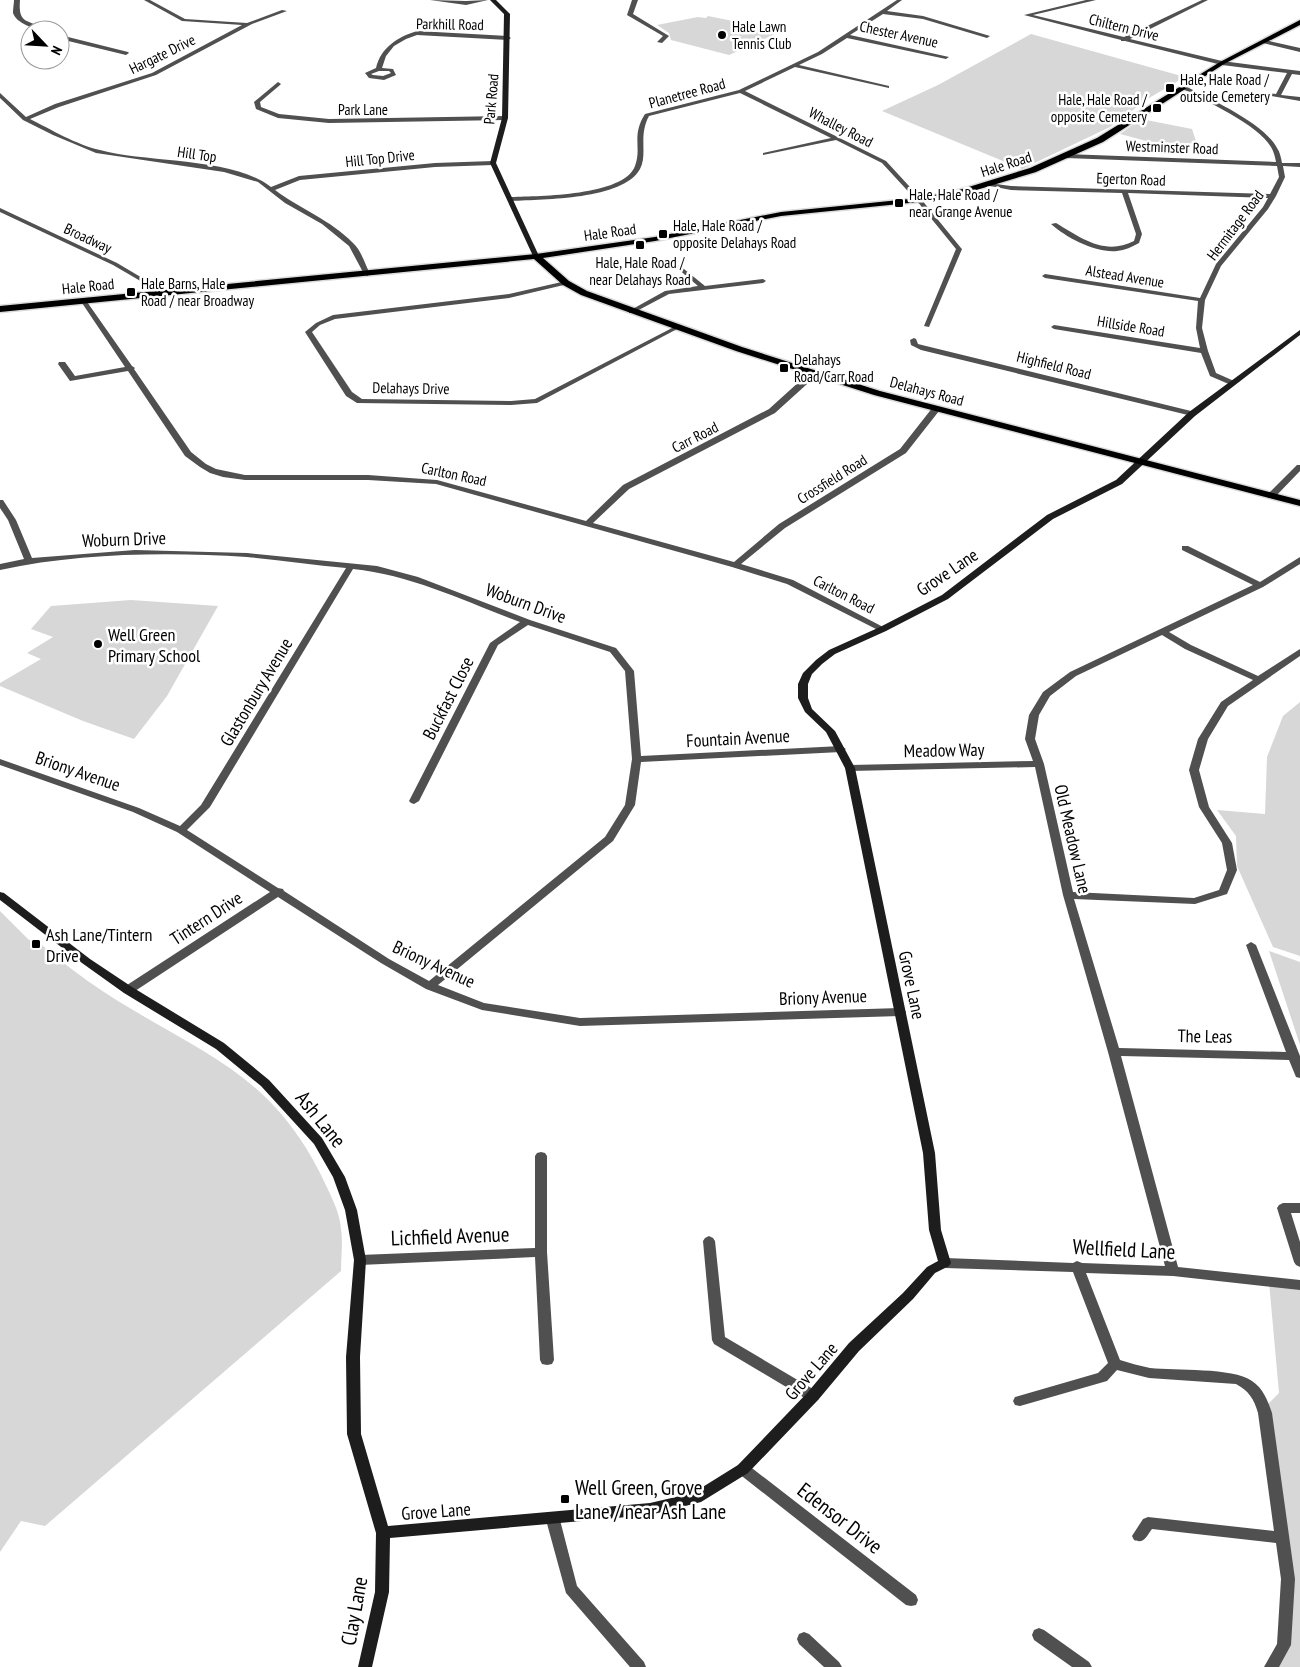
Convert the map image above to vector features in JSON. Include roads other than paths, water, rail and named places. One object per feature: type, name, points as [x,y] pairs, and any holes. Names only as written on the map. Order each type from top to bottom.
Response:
[{"type":"main road","name":"Hale Road","points":[[0,308],[367,274],[536,256],[655,238],[781,214],[919,200],[988,185],[1033,170],[1123,128],[1183,87],[1300,22]]},
{"type":"main road","name":"Delahays Road","points":[[536,256],[566,283],[584,293],[676,328],[814,373],[936,409],[1139,463],[1300,503]]},
{"type":"street","points":[[17,0],[16,13],[21,20]]},
{"type":"street","points":[[146,0],[184,20],[248,24]]},
{"type":"street","points":[[433,0],[466,3],[486,0]]},
{"type":"street","name":"Park Road","points":[[492,0],[507,14],[508,38],[505,118],[493,163]]},
{"type":"street","points":[[635,0],[630,15],[666,36],[660,42]]},
{"type":"street","name":"Planetree Road","points":[[512,199],[600,190],[622,183],[634,176],[639,166],[640,127],[647,115],[741,91],[797,66],[847,36],[900,0]]},
{"type":"street","name":"Chiltern Drive","points":[[1093,0],[1027,15],[1222,64],[1300,73]]},
{"type":"street","points":[[1123,40],[1206,0]]},
{"type":"street","name":"Hargate Drive","points":[[25,118],[46,108],[113,89],[154,74],[262,17],[284,11]]},
{"type":"street","points":[[882,12],[923,18],[987,36]]},
{"type":"street","name":"Parkhill Road","points":[[379,69],[380,61],[394,44],[403,37],[417,33],[508,38]]},
{"type":"street","name":"Chester Avenue","points":[[847,36],[946,57]]},
{"type":"street","points":[[70,39],[126,53]]},
{"type":"street","points":[[1264,42],[1300,50]]},
{"type":"street","points":[[797,66],[887,87]]},
{"type":"street","points":[[1278,96],[1290,72]]},
{"type":"street","name":"Park Lane","points":[[278,84],[257,102],[258,108],[278,116],[338,122],[505,118]]},
{"type":"street","name":"Hermitage Road","points":[[1183,87],[1241,120],[1262,136],[1274,147],[1282,177],[1273,196],[1249,230],[1218,265],[1202,300],[1199,328],[1204,351],[1213,374],[1231,383]]},
{"type":"street","name":"Whalley Road","points":[[741,91],[884,162],[919,200],[959,249],[927,326]]},
{"type":"street","name":"Hill Top","points":[[0,95],[25,118],[55,134],[98,152],[226,170],[260,181],[287,202],[324,223],[352,245],[367,274]]},
{"type":"street","points":[[1269,95],[1300,99]]},
{"type":"street","name":"Hargate Drive","points":[[17,109],[46,108]]},
{"type":"street","points":[[765,154],[838,138]]},
{"type":"street","name":"Westminster Road","points":[[1066,156],[1300,165]]},
{"type":"street","points":[[493,163],[512,199],[536,256]]},
{"type":"street","name":"Hill Top Drive","points":[[271,189],[299,178],[435,165],[493,163]]},
{"type":"street","points":[[260,181],[299,178]]},
{"type":"street","name":"Egerton Road","points":[[988,185],[1124,192],[1273,196]]},
{"type":"street","points":[[1054,224],[1094,246],[1111,250],[1130,247],[1137,242],[1139,234],[1124,192]]},
{"type":"street","name":"Broadway","points":[[0,210],[115,264],[163,292]]},
{"type":"street","points":[[679,267],[700,287],[716,290]]},
{"type":"street","name":"Alstead Avenue","points":[[1045,276],[1202,300]]},
{"type":"street","points":[[631,312],[667,292],[763,281]]},
{"type":"street","name":"Delahays Drive","points":[[566,283],[509,296],[333,317],[318,324],[308,332],[349,394],[360,401],[511,402],[537,400],[676,328]]},
{"type":"street","name":"Carlton Road","points":[[83,300],[188,454],[214,472],[250,477],[407,478],[437,482],[790,582],[884,629]]},
{"type":"street","name":"Hillside Road","points":[[1054,327],[1204,351]]},
{"type":"street","name":"Grove Lane","points":[[382,1533],[552,1520],[650,1509],[696,1498],[743,1469],[813,1396],[854,1347],[908,1296],[931,1270],[945,1263],[935,1230],[930,1153],[850,768],[830,732],[808,710],[803,698],[803,684],[808,672],[832,652],[884,629],[945,597],[1050,517],[1118,482],[1192,414],[1300,332]]},
{"type":"street","name":"Highfield Road","points":[[914,340],[915,345],[924,348],[1192,414]]},
{"type":"street","points":[[62,364],[73,379],[131,368]]},
{"type":"street","name":"Carr Road","points":[[587,524],[626,487],[772,411],[814,373]]},
{"type":"street","name":"Crossfield Road","points":[[735,565],[782,526],[903,450],[936,409]]},
{"type":"street","points":[[1271,496],[1300,467]]},
{"type":"street","points":[[0,502],[12,520],[29,561]]},
{"type":"street","points":[[1185,548],[1260,585]]},
{"type":"street","name":"Woburn Drive","points":[[0,567],[29,561],[135,552],[247,556],[377,569],[415,579],[526,622],[613,650],[629,671],[637,759],[630,805],[609,839],[430,986]]},
{"type":"street","name":"Old Meadow Lane","points":[[1173,1271],[1114,1052],[1068,895],[1039,764],[1030,739],[1034,715],[1046,694],[1073,674],[1260,585],[1300,560]]},
{"type":"street","name":"Glastonbury Avenue","points":[[181,830],[205,807],[351,566]]},
{"type":"street","name":"Buckfast Close","points":[[414,802],[494,643],[526,622]]},
{"type":"street","points":[[1161,631],[1188,647],[1257,679]]},
{"type":"street","points":[[1068,895],[1195,901],[1223,892],[1232,870],[1227,843],[1204,807],[1194,770],[1203,739],[1224,704],[1257,679],[1300,652]]},
{"type":"street","name":"Fountain Avenue","points":[[637,759],[841,749]]},
{"type":"street","name":"Briony Avenue","points":[[0,762],[136,810],[181,830],[385,961],[430,986],[482,1006],[580,1022],[900,1012]]},
{"type":"street","name":"Meadow Way","points":[[850,768],[1039,764]]},
{"type":"street","name":"Tintern Drive","points":[[128,990],[278,891]]},
{"type":"street","name":"Ash Lane","points":[[0,895],[86,961],[128,990],[220,1046],[265,1083],[318,1141],[339,1177],[351,1210],[360,1260],[353,1357],[354,1434],[382,1533]]},
{"type":"street","points":[[1251,945],[1300,1074]]},
{"type":"street","name":"The Leas","points":[[1114,1052],[1294,1056]]},
{"type":"street","points":[[541,1156],[541,1252],[546,1360]]},
{"type":"street","points":[[1300,1208],[1283,1208],[1300,1262]]},
{"type":"street","points":[[709,1241],[718,1340],[813,1396]]},
{"type":"street","name":"Lichfield Avenue","points":[[360,1260],[541,1252]]},
{"type":"street","name":"Wellfield Lane","points":[[945,1263],[1077,1266],[1173,1271],[1300,1285]]},
{"type":"street","points":[[1077,1266],[1101,1332],[1116,1364],[1149,1373],[1237,1379],[1249,1384],[1260,1395],[1265,1413],[1288,1579],[1284,1645],[1271,1667]]},
{"type":"street","points":[[1020,1401],[1102,1377],[1116,1364]]},
{"type":"street","name":"Edensor Drive","points":[[743,1469],[911,1600]]},
{"type":"street","points":[[552,1520],[571,1589],[639,1667]]},
{"type":"street","points":[[1139,1536],[1148,1522],[1282,1538]]},
{"type":"street","name":"Clay Lane","points":[[365,1667],[382,1592],[382,1533]]},
{"type":"street","points":[[1039,1635],[1084,1667]]},
{"type":"street","points":[[804,1639],[834,1667]]},
{"type":"place","name":"Hale Lawn Tennis Club","points":[[722,35]]},
{"type":"place","name":"Hale, Hale Road / outside Cemetery","points":[[1170,88]]},
{"type":"place","name":"Hale, Hale Road / opposite Cemetery","points":[[1157,108]]},
{"type":"place","name":"Hale, Hale Road / near Grange Avenue","points":[[899,203]]},
{"type":"place","name":"Hale, Hale Road / opposite Delahays Road","points":[[663,234]]},
{"type":"place","name":"Hale, Hale Road / near Delahays Road","points":[[640,245]]},
{"type":"place","name":"Hale Barns, Hale Road / near Broadway","points":[[131,292]]},
{"type":"place","name":"Delahays Road/Carr Road","points":[[784,368]]},
{"type":"place","name":"Well Green Primary School","points":[[98,644]]},
{"type":"place","name":"Ash Lane/Tintern Drive","points":[[36,944]]},
{"type":"place","name":"Well Green, Grove Lane / near Ash Lane","points":[[565,1499]]}]
